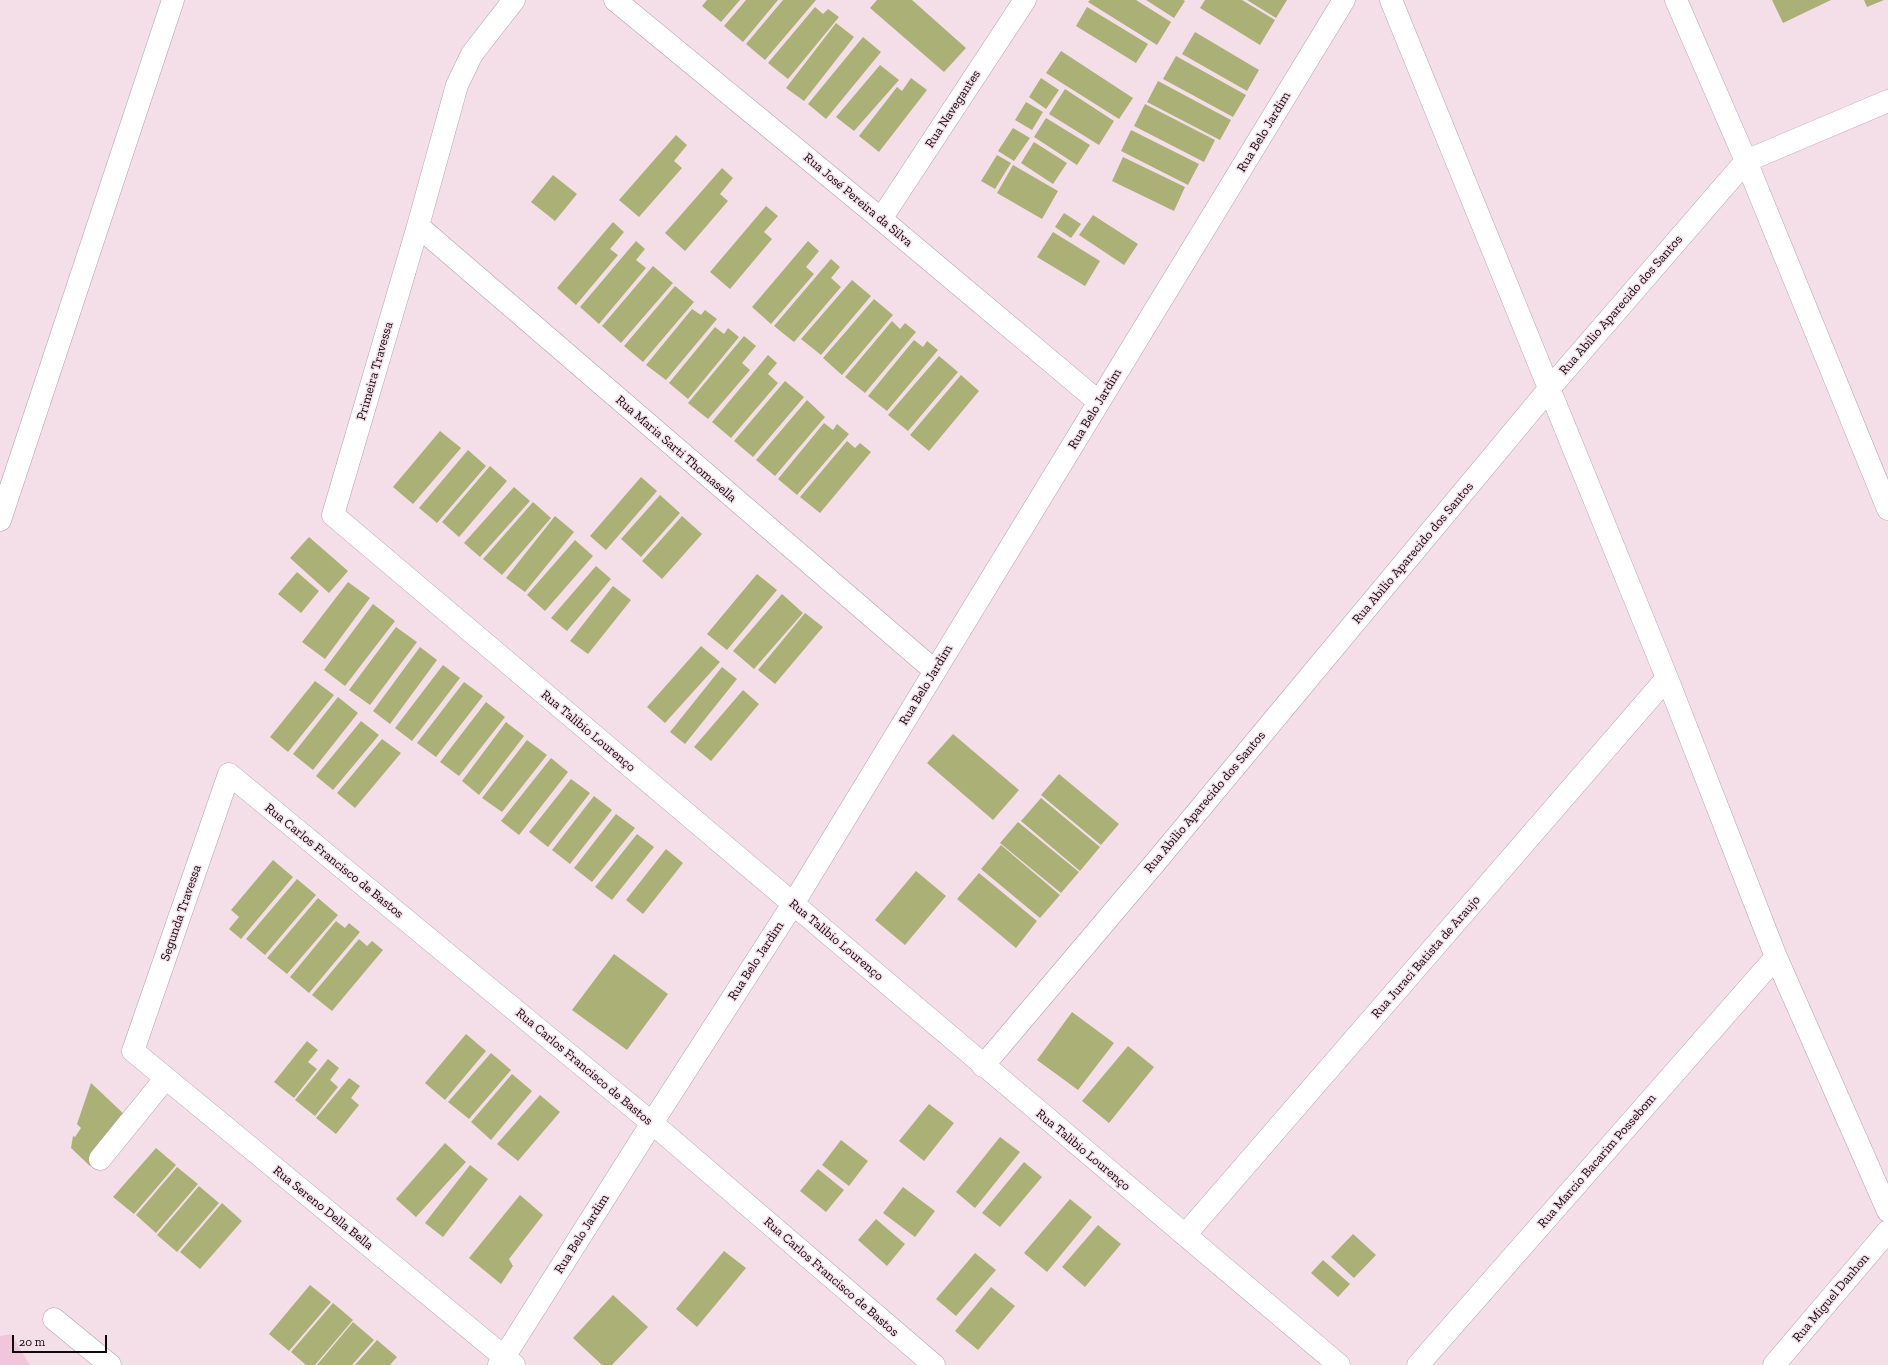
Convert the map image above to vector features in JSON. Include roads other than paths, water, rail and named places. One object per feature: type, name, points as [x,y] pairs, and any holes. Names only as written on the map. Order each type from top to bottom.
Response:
[{"type":"street","points":[[0,520],[173,0]]},
{"type":"street","name":"Primeira Travessa","points":[[333,515],[458,85],[472,54],[514,0]]},
{"type":"street","name":"Rua José Pereira da Silva","points":[[615,0],[881,218],[1099,402]]},
{"type":"street","name":"Rua Navegantes","points":[[881,218],[1025,0]]},
{"type":"street","name":"Rua Belo Jardim","points":[[506,1362],[652,1123],[793,904],[1344,0]]},
{"type":"street","points":[[1391,0],[1667,678],[1776,957],[1888,1211]]},
{"type":"street","points":[[1676,0],[1746,161],[1888,509]]},
{"type":"street","name":"Rua Abilio Aparecido dos Santos","points":[[983,1066],[1159,858],[1549,389],[1746,161],[1888,101]]},
{"type":"street","name":"Rua Maria Sarti Thomasella","points":[[418,226],[935,671]]},
{"type":"street","name":"Rua Talibio Lourenço","points":[[333,515],[983,1066],[1339,1365]]},
{"type":"street","name":"Rua Juraci Batista de Araujo","points":[[1184,1235],[1667,678]]},
{"type":"street","name":"Segunda Travessa","points":[[133,1051],[229,774]]},
{"type":"street","name":"Rua Carlos Francisco de Bastos","points":[[229,774],[652,1123],[934,1365]]},
{"type":"street","name":"Rua Marcio Bacarim Possebom","points":[[1418,1365],[1776,957]]},
{"type":"street","name":"Rua Sereno Della Bella","points":[[133,1051],[506,1362]]},
{"type":"street","points":[[100,1159],[165,1079]]},
{"type":"street","name":"Rua Miguel Danhon","points":[[1779,1363],[1888,1232]]},
{"type":"street","points":[[54,1319],[110,1365]]}]
